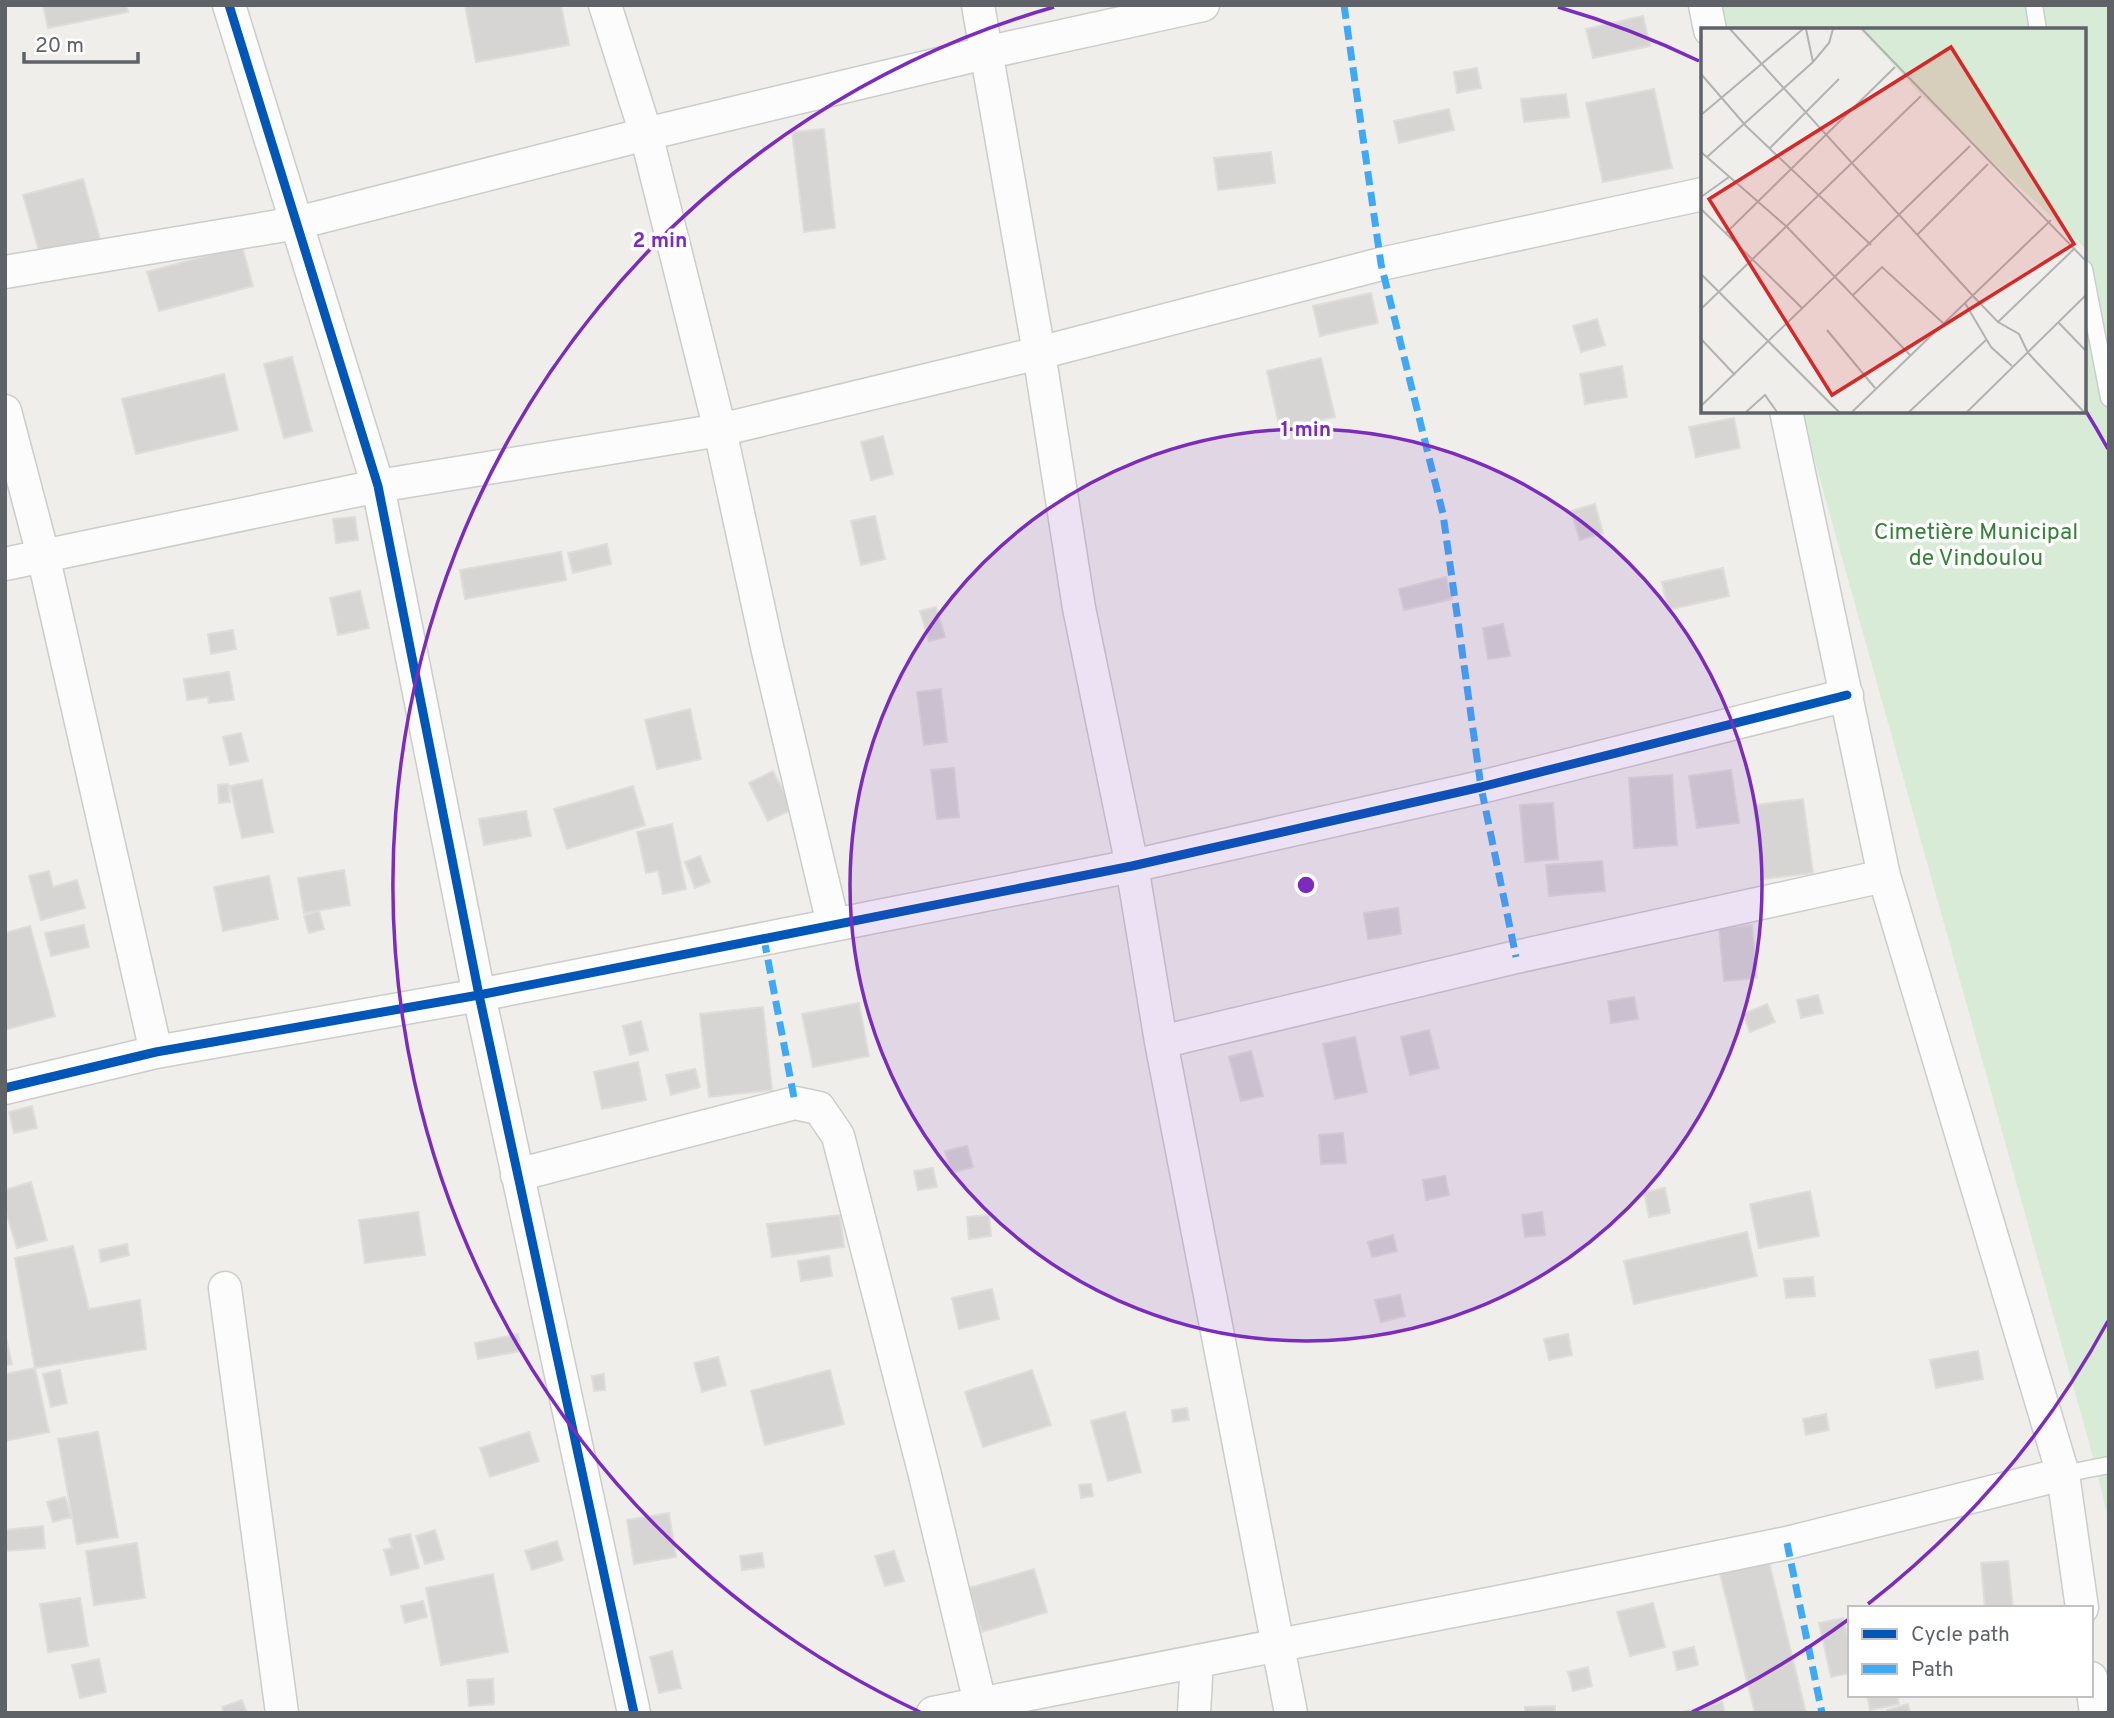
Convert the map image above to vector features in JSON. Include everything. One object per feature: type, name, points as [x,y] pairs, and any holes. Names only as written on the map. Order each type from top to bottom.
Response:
[{"type":"street","points":[[229,5],[378,486],[479,995],[634,1713]]},
{"type":"street","points":[[606,5],[646,135],[720,430],[771,664],[833,924]]},
{"type":"street","points":[[978,5],[1039,353],[1079,608],[1132,866],[1161,1042],[1291,1713]]},
{"type":"street","points":[[5,272],[297,223],[985,53],[1203,5]]},
{"type":"street","points":[[1705,5],[1710,28]]},
{"type":"street","points":[[5,564],[378,486],[720,430],[1039,353],[1381,264],[1701,194]]},
{"type":"street","points":[[5,411],[43,555],[156,1052]]},
{"type":"street","points":[[1786,413],[1884,876],[2063,1474],[2082,1606]]},
{"type":"street","points":[[5,1088],[156,1052],[479,995],[1132,866],[1481,787],[1847,695]]},
{"type":"street","points":[[1161,1042],[1517,957],[1884,876]]},
{"type":"street","points":[[517,1175],[795,1104],[819,1108],[838,1136],[980,1703]]},
{"type":"street","points":[[225,1288],[282,1713]]},
{"type":"street","points":[[933,1713],[1787,1543],[2063,1474]]},
{"type":"street","points":[[1194,1713],[1197,1661]]},
{"type":"street","points":[[2093,1692],[2096,1713]]},
{"type":"lane","points":[[2034,5],[2038,28]]},
{"type":"lane","points":[[2086,279],[2109,398]]},
{"type":"lane","points":[[2063,1474],[2109,1465]]},
{"type":"green space","name":"Cimetière Municipal de Vindoulou","points":[[1704,5],[2109,5],[2109,1522],[1802,413],[2086,413],[2086,28],[1708,28]]},
{"type":"building","points":[[43,5],[126,5],[128,12],[48,28]]},
{"type":"building","points":[[465,5],[561,5],[569,45],[476,62]]},
{"type":"building","points":[[1643,16],[1650,46],[1593,58],[1586,29]]},
{"type":"building","points":[[1477,68],[1481,88],[1457,93],[1454,72]]},
{"type":"building","points":[[1654,89],[1672,168],[1603,182],[1586,103]]},
{"type":"building","points":[[1566,94],[1569,117],[1524,122],[1521,99]]},
{"type":"building","points":[[1449,109],[1454,130],[1399,143],[1394,121]]},
{"type":"building","points":[[824,129],[835,228],[804,232],[792,132]]},
{"type":"building","points":[[1271,152],[1275,183],[1218,190],[1214,158]]},
{"type":"building","points":[[83,179],[100,239],[40,255],[23,195]]},
{"type":"building","points":[[242,246],[253,286],[159,311],[147,272]]},
{"type":"building","points":[[1371,293],[1378,323],[1320,336],[1313,306]]},
{"type":"building","points":[[1597,319],[1605,345],[1581,352],[1573,326]]},
{"type":"building","points":[[292,357],[312,431],[284,438],[264,364]]},
{"type":"building","points":[[1321,358],[1335,417],[1280,429],[1267,371]]},
{"type":"building","points":[[1622,366],[1627,397],[1585,404],[1580,374]]},
{"type":"building","points":[[224,374],[238,430],[136,454],[122,399]]},
{"type":"building","points":[[1734,418],[1740,448],[1696,457],[1689,427]]},
{"type":"building","points":[[883,436],[893,474],[871,480],[861,442]]},
{"type":"building","points":[[1595,504],[1603,533],[1580,540],[1571,511]]},
{"type":"building","points":[[875,516],[885,559],[861,565],[851,521]]},
{"type":"building","points":[[355,517],[358,540],[336,543],[333,519]]},
{"type":"building","points":[[607,544],[611,564],[573,573],[568,553]]},
{"type":"building","points":[[561,552],[566,580],[465,599],[460,570]]},
{"type":"building","points":[[1723,568],[1729,596],[1668,610],[1662,582]]},
{"type":"building","points":[[1446,577],[1452,599],[1404,610],[1399,589]]},
{"type":"building","points":[[360,591],[369,628],[338,635],[330,598]]},
{"type":"building","points":[[936,607],[945,637],[929,641],[920,611]]},
{"type":"building","points":[[1503,624],[1510,656],[1488,659],[1483,628]]},
{"type":"building","points":[[233,630],[236,649],[211,654],[208,634]]},
{"type":"building","points":[[229,672],[234,700],[209,703],[208,697],[187,700],[184,679]]},
{"type":"building","points":[[941,689],[947,742],[924,745],[917,692]]},
{"type":"building","points":[[690,709],[701,759],[657,769],[645,720]]},
{"type":"building","points":[[241,733],[248,761],[230,765],[223,737]]},
{"type":"building","points":[[954,768],[959,817],[937,819],[931,770]]},
{"type":"building","points":[[1731,770],[1739,823],[1697,828],[1689,776]]},
{"type":"building","points":[[773,771],[793,809],[768,821],[749,783]]},
{"type":"building","points":[[1672,775],[1677,845],[1634,848],[1629,778]]},
{"type":"building","points":[[262,780],[273,832],[242,838],[230,786]]},
{"type":"building","points":[[228,784],[230,802],[219,803],[218,785]]},
{"type":"building","points":[[633,786],[645,825],[567,849],[554,809]]},
{"type":"building","points":[[1803,799],[1813,873],[1763,879],[1754,805]]},
{"type":"building","points":[[1553,803],[1558,859],[1525,862],[1520,805]]},
{"type":"building","points":[[526,811],[531,836],[484,845],[479,819]]},
{"type":"building","points":[[672,824],[686,889],[663,894],[658,871],[646,873],[637,832]]},
{"type":"building","points":[[700,856],[710,882],[695,888],[685,862]]},
{"type":"building","points":[[1602,861],[1605,891],[1549,896],[1546,865]]},
{"type":"building","points":[[344,870],[350,905],[304,913],[298,878]]},
{"type":"building","points":[[49,871],[53,887],[77,880],[85,908],[41,920],[29,876]]},
{"type":"building","points":[[269,876],[278,919],[223,931],[214,887]]},
{"type":"building","points":[[1398,908],[1401,934],[1368,939],[1364,913]]},
{"type":"building","points":[[319,911],[324,929],[309,933],[304,916]]},
{"type":"building","points":[[84,925],[89,947],[51,956],[45,933]]},
{"type":"building","points":[[1752,925],[1757,978],[1724,981],[1719,928]]},
{"type":"building","points":[[30,926],[55,1016],[5,1030],[5,933]]},
{"type":"building","points":[[1818,995],[1823,1013],[1801,1018],[1797,1000]]},
{"type":"building","points":[[1634,997],[1638,1019],[1611,1023],[1608,1001]]},
{"type":"building","points":[[859,1003],[869,1056],[813,1067],[802,1014]]},
{"type":"building","points":[[1767,1004],[1775,1022],[1750,1032],[1743,1014]]},
{"type":"building","points":[[763,1007],[772,1090],[709,1097],[700,1014]]},
{"type":"building","points":[[641,1021],[648,1050],[630,1055],[623,1026]]},
{"type":"building","points":[[1429,1030],[1439,1068],[1410,1075],[1401,1037]]},
{"type":"building","points":[[1355,1037],[1367,1092],[1335,1099],[1323,1044]]},
{"type":"building","points":[[1251,1051],[1263,1096],[1241,1101],[1229,1057]]},
{"type":"building","points":[[638,1062],[646,1100],[602,1109],[594,1072]]},
{"type":"building","points":[[695,1069],[700,1087],[671,1095],[666,1075]]},
{"type":"building","points":[[32,1106],[37,1128],[14,1133],[9,1112]]},
{"type":"building","points":[[1343,1133],[1346,1163],[1321,1164],[1319,1135]]},
{"type":"building","points":[[967,1146],[973,1167],[951,1173],[945,1151]]},
{"type":"building","points":[[933,1168],[937,1187],[918,1190],[914,1171]]},
{"type":"building","points":[[1445,1176],[1449,1195],[1426,1200],[1423,1180]]},
{"type":"building","points":[[31,1182],[47,1240],[17,1248],[5,1209],[5,1190]]},
{"type":"building","points":[[1665,1188],[1670,1213],[1649,1217],[1644,1192]]},
{"type":"building","points":[[1810,1191],[1819,1236],[1759,1248],[1750,1204]]},
{"type":"building","points":[[418,1212],[425,1255],[365,1263],[359,1220]]},
{"type":"building","points":[[1542,1212],[1545,1235],[1525,1237],[1522,1215]]},
{"type":"building","points":[[840,1215],[844,1247],[772,1257],[767,1224]]},
{"type":"building","points":[[989,1215],[991,1236],[969,1239],[967,1217]]},
{"type":"building","points":[[1747,1232],[1757,1276],[1634,1304],[1624,1261]]},
{"type":"building","points":[[1393,1235],[1397,1251],[1372,1257],[1368,1242]]},
{"type":"building","points":[[127,1244],[129,1255],[101,1262],[99,1250]]},
{"type":"building","points":[[73,1246],[89,1309],[140,1300],[146,1349],[35,1368],[15,1258]]},
{"type":"building","points":[[829,1256],[832,1276],[801,1281],[798,1261]]},
{"type":"building","points":[[1813,1277],[1815,1296],[1786,1298],[1784,1279]]},
{"type":"building","points":[[992,1289],[999,1319],[959,1329],[952,1298]]},
{"type":"building","points":[[1400,1295],[1405,1316],[1381,1322],[1375,1300]]},
{"type":"building","points":[[5,1333],[12,1364],[5,1366]]},
{"type":"building","points":[[518,1334],[521,1351],[478,1359],[475,1343]]},
{"type":"building","points":[[1568,1334],[1572,1355],[1549,1360],[1544,1339]]},
{"type":"building","points":[[1978,1351],[1983,1379],[1936,1388],[1930,1360]]},
{"type":"building","points":[[718,1357],[726,1385],[702,1392],[694,1363]]},
{"type":"building","points":[[35,1368],[49,1432],[5,1441],[5,1374]]},
{"type":"building","points":[[60,1370],[67,1403],[51,1407],[43,1374]]},
{"type":"building","points":[[830,1370],[844,1424],[765,1445],[751,1391]]},
{"type":"building","points":[[1032,1370],[1051,1425],[983,1447],[965,1392]]},
{"type":"building","points":[[604,1374],[605,1390],[594,1391],[592,1376]]},
{"type":"building","points":[[1187,1408],[1189,1420],[1173,1422],[1172,1410]]},
{"type":"building","points":[[1125,1412],[1141,1472],[1108,1481],[1091,1421]]},
{"type":"building","points":[[1826,1414],[1829,1430],[1806,1435],[1803,1419]]},
{"type":"building","points":[[98,1432],[118,1537],[77,1544],[58,1439]]},
{"type":"building","points":[[529,1432],[539,1461],[490,1477],[480,1448]]},
{"type":"building","points":[[1091,1484],[1093,1496],[1081,1498],[1079,1485]]},
{"type":"building","points":[[65,1497],[71,1517],[53,1522],[47,1502]]},
{"type":"building","points":[[669,1513],[676,1557],[634,1564],[627,1520]]},
{"type":"building","points":[[43,1526],[45,1548],[5,1551],[5,1530]]},
{"type":"building","points":[[435,1530],[444,1559],[425,1564],[416,1536]]},
{"type":"building","points":[[410,1534],[419,1568],[391,1575],[384,1550],[392,1548],[389,1539]]},
{"type":"building","points":[[557,1541],[563,1560],[532,1570],[525,1551]]},
{"type":"building","points":[[137,1543],[145,1598],[94,1605],[86,1551]]},
{"type":"building","points":[[894,1551],[904,1581],[885,1586],[875,1556]]},
{"type":"building","points":[[762,1553],[764,1567],[742,1570],[740,1556]]},
{"type":"building","points":[[1768,1558],[1806,1713],[1755,1713],[1719,1570]]},
{"type":"building","points":[[2008,1561],[2013,1606],[1985,1606],[1981,1563]]},
{"type":"building","points":[[1034,1569],[1047,1612],[982,1632],[969,1588]]},
{"type":"building","points":[[493,1574],[508,1652],[441,1665],[426,1588]]},
{"type":"building","points":[[80,1598],[88,1646],[48,1652],[40,1604]]},
{"type":"building","points":[[423,1601],[427,1617],[405,1623],[401,1606]]},
{"type":"building","points":[[1653,1603],[1665,1647],[1630,1656],[1617,1612]]},
{"type":"building","points":[[1843,1618],[1848,1639],[1848,1673],[1831,1677],[1819,1623]]},
{"type":"building","points":[[1694,1647],[1698,1665],[1677,1670],[1673,1652]]},
{"type":"building","points":[[672,1651],[681,1688],[659,1693],[650,1657]]},
{"type":"building","points":[[99,1659],[106,1692],[80,1698],[72,1665]]},
{"type":"building","points":[[1588,1667],[1592,1686],[1573,1691],[1568,1672]]},
{"type":"building","points":[[493,1679],[494,1704],[469,1706],[467,1680]]},
{"type":"building","points":[[1867,1697],[1897,1697],[1899,1704],[1870,1710]]},
{"type":"building","points":[[242,1700],[247,1713],[224,1713],[222,1707]]},
{"type":"building","points":[[1722,1702],[1725,1713],[1679,1713]]},
{"type":"building","points":[[1908,1704],[1910,1713],[1888,1713],[1887,1710]]},
{"type":"building","points":[[1555,1706],[1555,1713],[1525,1713],[1525,1707]]},
{"type":"marked path","points":[[1344,5],[1381,264],[1443,514],[1481,787],[1516,957]]},
{"type":"marked path","points":[[764,939],[795,1103]]},
{"type":"marked path","points":[[1787,1543],[1822,1713]]},
{"type":"cycle path","points":[[229,5],[378,486],[479,995],[634,1713]]},
{"type":"cycle path","points":[[5,1088],[156,1052],[479,995],[1132,866],[1481,787],[1847,695]]}]
